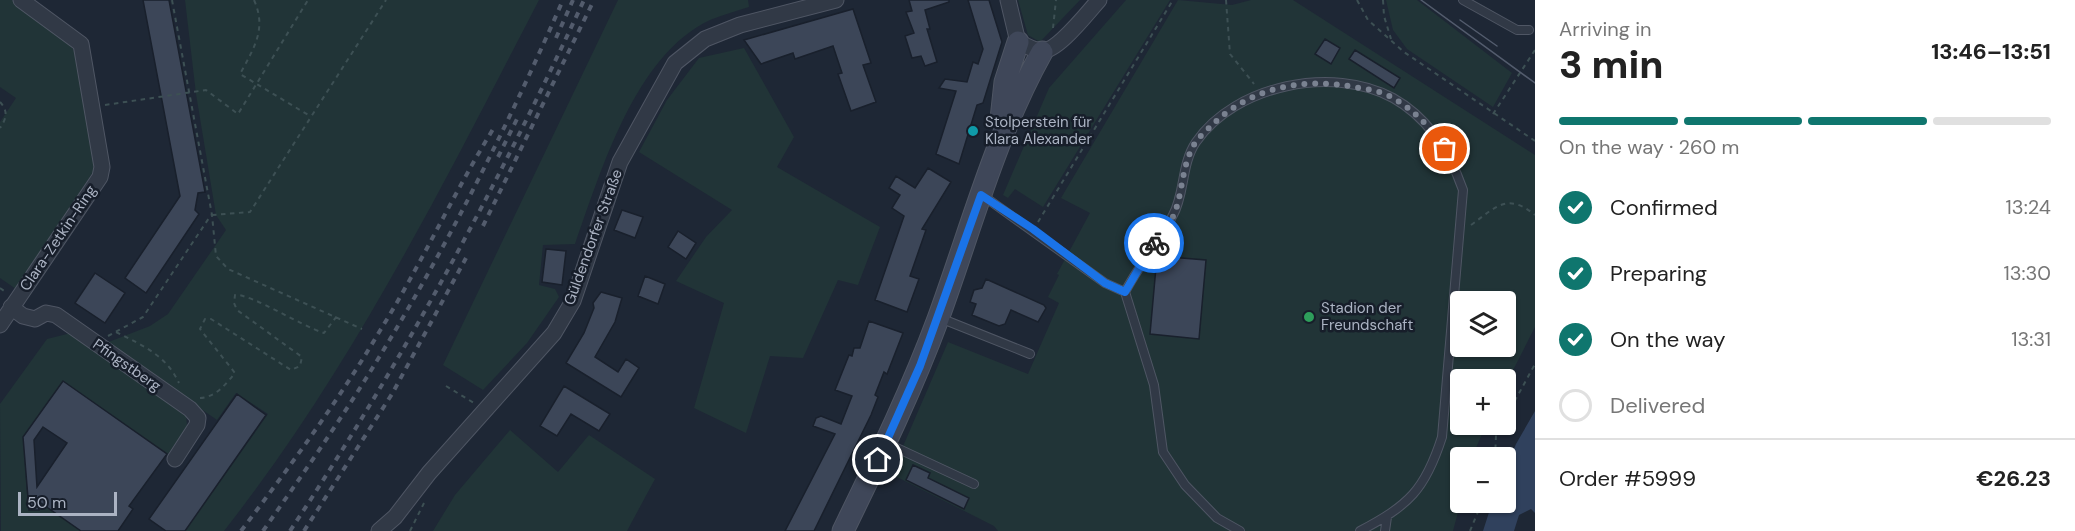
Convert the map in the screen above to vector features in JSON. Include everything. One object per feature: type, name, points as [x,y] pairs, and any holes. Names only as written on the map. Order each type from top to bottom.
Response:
[{"type":"street","name":"Clara-Zetkin-Ring","points":[[0,324],[100,177],[102,156],[81,44],[21,0]]},
{"type":"street","name":"Güldendorfer Straße","points":[[379,531],[395,517],[429,473],[554,333],[573,302],[620,162],[675,63],[705,39],[740,26],[837,0]]},
{"type":"street","points":[[997,149],[1005,82],[1018,42],[1008,0]]},
{"type":"street","points":[[843,531],[886,443],[939,317],[997,149],[1022,88],[1046,50],[1099,0]]},
{"type":"street","points":[[1018,42],[1046,50]]},
{"type":"street","name":"Pfingstberg","points":[[11,307],[23,316],[35,319],[46,313],[56,315],[190,409],[198,418],[197,425],[175,459]]},
{"type":"lane","points":[[1463,0],[1517,30],[1529,30]]},
{"type":"lane","points":[[1240,531],[1217,518],[1185,485],[1163,452],[1154,385],[1125,292],[1136,269],[1175,213],[1183,173],[1196,142],[1228,109],[1260,92],[1297,83],[1331,82],[1373,90],[1394,98],[1436,135],[1453,164],[1463,190],[1442,437],[1430,472],[1412,496],[1387,517],[1360,531]]},
{"type":"lane","points":[[981,195],[1033,229],[1105,283],[1125,292]]},
{"type":"lane","points":[[939,317],[1030,354]]},
{"type":"lane","points":[[886,443],[974,484]]},
{"type":"lane","points":[[1384,531],[1387,517]]},
{"type":"path","points":[[172,0],[212,215],[216,256],[228,269],[338,316],[362,329]]},
{"type":"path","points":[[254,0],[260,14],[258,42],[240,74],[311,116]]},
{"type":"path","points":[[93,106],[206,90],[238,114],[308,0]]},
{"type":"path","points":[[212,215],[250,212],[386,0]]},
{"type":"path","points":[[1046,50],[1056,0]]},
{"type":"path","points":[[1033,229],[1173,0]]},
{"type":"path","points":[[1226,0],[1230,54],[1260,92]]},
{"type":"path","points":[[1357,0],[1368,20],[1392,42],[1535,141]]},
{"type":"path","points":[[1383,0],[1384,16],[1392,42]]},
{"type":"path","points":[[1493,114],[1535,50]]},
{"type":"path","points":[[0,102],[6,110],[6,120],[0,128]]},
{"type":"path","points":[[1460,233],[1500,204],[1512,201],[1535,215]]},
{"type":"path","points":[[95,343],[143,317],[212,215]]},
{"type":"path","points":[[199,398],[208,398],[221,389],[235,373],[200,329],[205,319],[211,319],[291,370],[300,366],[302,357],[237,310],[234,303],[235,295],[250,297],[306,328],[324,333],[338,316]]},
{"type":"path","points":[[116,332],[154,350],[173,369],[182,389]]},
{"type":"path","points":[[1516,399],[1535,364]]},
{"type":"path","points":[[446,386],[486,411]]},
{"type":"path","points":[[1470,531],[1477,513]]},
{"type":"green space","points":[[0,0],[12,0],[69,41],[74,51],[95,162],[93,172],[16,289],[0,278],[0,122],[16,98],[0,87]]},
{"type":"green space","points":[[185,0],[539,0],[468,137],[355,340],[314,405],[224,531],[185,531],[268,414],[236,393],[217,420],[106,343],[150,326],[168,314],[226,230],[216,215],[196,94]]},
{"type":"green space","points":[[618,0],[748,0],[749,7],[710,20],[684,37],[661,60],[641,87],[609,150],[575,244],[543,245],[539,285],[555,289],[559,297],[527,343],[483,390],[443,365]]},
{"type":"green space","points":[[1018,0],[1080,0],[1040,42],[1028,35]]},
{"type":"green space","points":[[1126,0],[1170,0],[1043,207],[1015,189],[1008,198],[1003,195],[1049,88]]},
{"type":"green space","name":"Stadion der Freundschaft","points":[[1178,0],[1232,5],[1251,0],[1293,0],[1535,155],[1535,327],[1514,369],[1450,369],[1450,435],[1482,435],[1476,447],[1450,447],[1450,513],[1458,513],[1453,531],[998,531],[994,526],[891,474],[948,342],[1028,374],[1059,303],[1048,297],[1059,275],[1057,274],[1090,213],[1061,198]]},
{"type":"green space","points":[[1386,0],[1417,0],[1512,73],[1493,107],[1407,49],[1393,30]]},
{"type":"green space","points":[[744,48],[794,137],[777,167],[880,227],[858,285],[838,280],[803,358],[770,356],[746,433],[694,408],[724,303],[676,281],[706,237],[732,210],[639,152],[667,100],[699,58]]},
{"type":"green space","points":[[71,333],[186,414],[187,427],[168,454],[63,381],[23,437],[27,494],[81,531],[1,531],[0,404],[47,339]]},
{"type":"green space","points":[[510,430],[558,472],[589,435],[655,479],[627,531],[433,531],[455,495]]},
{"type":"water","points":[[1535,411],[1535,513],[1531,509],[1519,515],[1514,531],[1483,531],[1489,513],[1516,513],[1516,444]]},
{"type":"building","points":[[143,0],[169,0],[205,192],[198,193],[195,210],[199,214],[146,293],[125,278],[180,196]]},
{"type":"building","points":[[909,0],[949,0],[949,2],[925,10],[930,29],[927,29],[937,62],[925,66],[921,56],[912,58],[905,36],[914,33],[906,12],[912,11]]},
{"type":"building","points":[[968,0],[989,0],[1002,42],[983,103],[977,105],[959,164],[936,154],[956,91],[939,88],[945,79],[967,82],[973,62],[978,64],[983,49]]},
{"type":"building","points":[[853,9],[871,63],[863,65],[876,102],[851,111],[838,74],[842,73],[833,46],[795,59],[793,53],[761,64],[744,40]]},
{"type":"building","points":[[1325,39],[1340,48],[1331,64],[1315,54]]},
{"type":"building","points":[[1355,50],[1400,78],[1394,88],[1349,59]]},
{"type":"building","points":[[928,168],[951,182],[922,229],[926,230],[910,276],[919,279],[907,312],[875,300],[904,216],[892,208],[900,195],[889,188],[896,176],[915,188]]},
{"type":"building","points":[[622,210],[643,217],[635,238],[614,230]]},
{"type":"building","points":[[678,231],[696,243],[686,259],[668,247]]},
{"type":"building","points":[[546,249],[566,251],[562,285],[542,282]]},
{"type":"building","points":[[1157,256],[1206,260],[1199,339],[1150,334]]},
{"type":"building","points":[[95,273],[125,293],[105,323],[75,303]]},
{"type":"building","points":[[645,276],[665,284],[658,304],[638,296]]},
{"type":"building","points":[[986,279],[1044,305],[1046,308],[1038,322],[1011,310],[1005,324],[999,326],[972,315],[976,304],[970,302],[974,290],[982,288]]},
{"type":"building","points":[[601,292],[622,298],[615,322],[595,357],[618,372],[626,359],[639,368],[621,397],[566,363],[584,333],[594,308],[593,303]]},
{"type":"building","points":[[869,321],[903,333],[887,374],[884,372],[875,395],[878,397],[871,415],[814,531],[785,531],[835,434],[813,426],[816,418],[821,416],[841,424],[852,396],[835,390],[849,355],[852,356],[854,348],[860,348]]},
{"type":"building","points":[[63,381],[167,454],[129,506],[133,509],[118,531],[81,531],[38,501],[39,510],[29,510],[23,437]],"holes":[[[43,427],[67,443],[37,487],[34,440]]]},
{"type":"building","points":[[564,386],[610,414],[599,431],[571,414],[557,436],[540,426]]},
{"type":"building","points":[[237,394],[266,415],[185,531],[166,531],[149,519]]},
{"type":"building","points":[[913,465],[930,473],[928,478],[969,498],[964,509],[906,480]]},
{"type":"tram line","points":[[1421,0],[1535,83]]},
{"type":"tram line","points":[[1460,20],[1497,46]]},
{"type":"railway","points":[[263,531],[353,399],[420,288],[519,97],[563,0]]},
{"type":"railway","points":[[556,38],[573,0]]},
{"type":"railway","points":[[290,531],[372,402],[447,271],[517,138],[584,0]]},
{"type":"railway","points":[[483,226],[594,0]]},
{"type":"railway","points":[[498,157],[518,117]]},
{"type":"railway","points":[[241,531],[314,432],[365,355],[495,126]]},
{"type":"railway","points":[[304,531],[392,394],[466,258]]},
{"type":"way so far","points":[[1154,243],[1175,213],[1183,173],[1196,142],[1228,109],[1260,92],[1297,83],[1331,82],[1373,90],[1394,98],[1436,135],[1445,149]]},
{"type":"place","name":"Stolperstein für Klara Alexander","points":[[973,131]]},
{"type":"place","name":"Stadion der Freundschaft","points":[[1309,317]]},
{"type":"route","points":[[878,460],[920,366],[981,195],[1033,229],[1105,283],[1125,292],[1136,269],[1154,243]]}]
